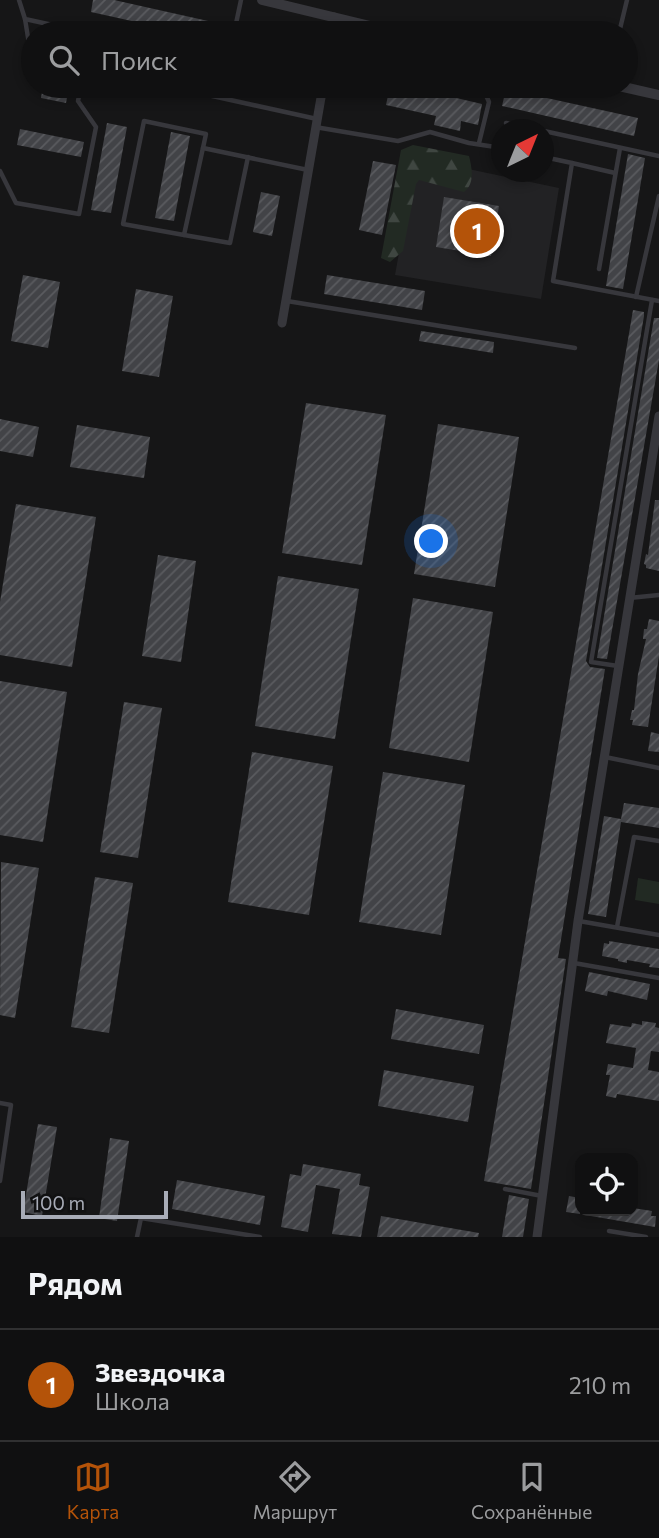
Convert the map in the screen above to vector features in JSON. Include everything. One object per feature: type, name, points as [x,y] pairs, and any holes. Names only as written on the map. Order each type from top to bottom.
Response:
[{"type":"street","points":[[262,0],[350,21]]},
{"type":"street","points":[[333,21],[334,17]]},
{"type":"street","points":[[638,90],[659,95]]},
{"type":"street","points":[[282,323],[321,98]]},
{"type":"street","points":[[537,1237],[578,921],[659,416]]},
{"type":"lane","points":[[19,0],[25,19],[34,21]]},
{"type":"lane","points":[[237,21],[241,0]]},
{"type":"lane","points":[[623,21],[627,0]]},
{"type":"lane","points":[[0,171],[16,203],[79,214],[96,127],[79,98]]},
{"type":"lane","points":[[215,98],[398,141],[429,132],[468,143],[491,146]]},
{"type":"lane","points":[[479,143],[489,102],[487,98]]},
{"type":"lane","points":[[184,235],[206,134],[144,121],[123,224],[184,235],[230,243],[248,157]]},
{"type":"lane","points":[[554,133],[659,156]]},
{"type":"lane","points":[[203,148],[309,170]]},
{"type":"lane","points":[[599,269],[620,148]]},
{"type":"lane","points":[[554,159],[616,173]]},
{"type":"lane","points":[[572,163],[553,281],[659,302]]},
{"type":"lane","points":[[636,297],[659,196]]},
{"type":"lane","points":[[286,300],[575,348]]},
{"type":"lane","points":[[618,666],[591,662],[652,300]]},
{"type":"lane","points":[[629,598],[659,595]]},
{"type":"lane","points":[[603,757],[659,768]]},
{"type":"lane","points":[[617,927],[634,837],[659,841]]},
{"type":"lane","points":[[578,921],[659,935]]},
{"type":"lane","points":[[574,962],[659,978]]},
{"type":"lane","points":[[0,1103],[11,1105],[0,1181]]},
{"type":"lane","points":[[505,1189],[543,1196]]},
{"type":"lane","points":[[137,1237],[141,1219],[260,1237]]},
{"type":"lane","points":[[609,1231],[646,1237]]},
{"type":"shaded area","points":[[416,158],[491,174],[491,182],[530,182],[559,188],[541,299],[395,275]]},
{"type":"green space","points":[[413,145],[469,156],[471,180],[464,192],[419,180],[403,251],[390,262],[381,258],[401,150]]},
{"type":"green space","points":[[638,878],[659,882],[659,904],[635,900]]},
{"type":"building","points":[[93,0],[114,0],[208,21],[132,21],[91,12]]},
{"type":"building","points":[[41,98],[67,98],[66,103]]},
{"type":"building","points":[[387,98],[456,98],[482,104],[478,125],[461,121],[460,131],[434,125],[436,116],[386,105]]},
{"type":"building","points":[[504,98],[547,98],[638,118],[634,136],[502,106]]},
{"type":"building","points":[[107,123],[127,127],[111,213],[91,210]]},
{"type":"building","points":[[20,129],[84,142],[81,157],[17,145]]},
{"type":"building","points":[[171,132],[190,136],[174,221],[155,218]]},
{"type":"building","points":[[628,154],[645,158],[623,289],[606,286]]},
{"type":"building","points":[[373,161],[396,165],[382,235],[359,230]]},
{"type":"building","points":[[261,192],[280,196],[272,236],[253,232]]},
{"type":"building","points":[[444,197],[499,206],[491,256],[436,247]]},
{"type":"building","points":[[23,275],[60,282],[48,348],[11,341]]},
{"type":"building","points":[[327,275],[425,291],[422,310],[324,294]]},
{"type":"building","points":[[136,289],[173,296],[159,377],[122,371]]},
{"type":"building","points":[[633,310],[644,312],[644,316],[586,661],[590,667],[605,669],[558,958],[566,959],[531,1189],[484,1181]]},
{"type":"building","points":[[654,318],[659,318],[659,360],[607,659],[597,658]]},
{"type":"building","points":[[421,331],[494,342],[493,353],[419,341]]},
{"type":"building","points":[[306,403],[386,415],[362,565],[282,553]]},
{"type":"building","points":[[0,419],[39,427],[33,457],[0,451]]},
{"type":"building","points":[[438,424],[519,437],[495,587],[414,574]]},
{"type":"building","points":[[77,425],[150,437],[144,478],[70,467]]},
{"type":"building","points":[[655,500],[659,500],[659,571],[646,568],[644,564],[646,554],[648,555]]},
{"type":"building","points":[[16,504],[96,517],[72,667],[0,655],[0,602]]},
{"type":"building","points":[[158,555],[196,561],[181,662],[142,656]]},
{"type":"building","points":[[278,576],[359,589],[335,739],[255,726]]},
{"type":"building","points":[[413,598],[493,612],[469,762],[389,748]]},
{"type":"building","points":[[649,619],[659,621],[659,656],[648,727],[632,725],[633,720],[630,720],[646,639],[643,639],[644,629],[647,629]]},
{"type":"building","points":[[0,681],[67,692],[43,842],[0,835]]},
{"type":"building","points":[[124,702],[162,708],[138,858],[100,852]]},
{"type":"building","points":[[651,732],[659,734],[659,752],[648,751]]},
{"type":"building","points":[[252,752],[333,766],[309,915],[228,902]]},
{"type":"building","points":[[383,772],[465,785],[441,935],[359,922]]},
{"type":"building","points":[[624,803],[659,808],[659,828],[621,822],[606,917],[588,914],[604,816],[621,819]]},
{"type":"building","points":[[1,862],[39,868],[15,1018],[0,1015]]},
{"type":"building","points":[[95,877],[133,883],[109,1033],[71,1027]]},
{"type":"building","points":[[609,941],[659,949],[659,968],[602,956],[604,943],[609,944]]},
{"type":"building","points":[[589,972],[650,984],[647,1000],[608,991],[607,996],[585,991]]},
{"type":"building","points":[[396,1009],[484,1025],[479,1054],[391,1039]]},
{"type":"building","points":[[642,1021],[656,1023],[655,1027],[659,1028],[659,1052],[651,1051],[648,1070],[659,1072],[659,1101],[617,1094],[616,1098],[606,1096],[610,1075],[606,1075],[608,1064],[633,1068],[636,1048],[606,1043],[610,1024],[631,1027],[632,1023],[642,1025]]},
{"type":"building","points":[[384,1070],[474,1086],[468,1122],[378,1106]]},
{"type":"building","points":[[38,1124],[57,1127],[42,1216],[23,1212]]},
{"type":"building","points":[[110,1138],[129,1141],[117,1221],[99,1218]]},
{"type":"building","points":[[303,1164],[361,1174],[359,1185],[370,1187],[361,1237],[332,1234],[340,1189],[316,1185],[308,1232],[281,1227],[290,1174],[301,1176]]},
{"type":"building","points":[[177,1180],[265,1196],[260,1225],[172,1209]]},
{"type":"building","points":[[509,1195],[529,1199],[523,1237],[502,1237]]},
{"type":"building","points":[[569,1196],[575,1197],[575,1213],[566,1212]]},
{"type":"building","points":[[638,1209],[652,1211],[651,1216],[656,1216],[655,1227],[591,1216],[638,1216]]},
{"type":"building","points":[[381,1216],[479,1233],[478,1237],[377,1237]]},
{"type":"place","name":"Звездочка","points":[[477,231]]}]
